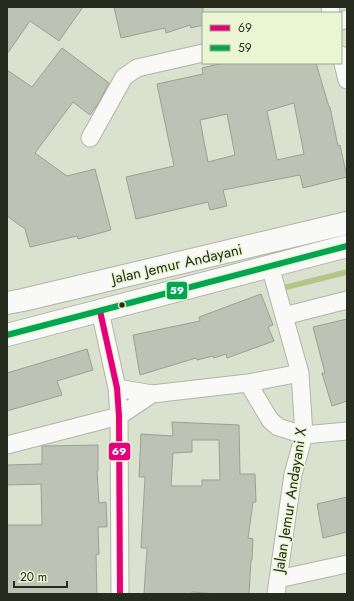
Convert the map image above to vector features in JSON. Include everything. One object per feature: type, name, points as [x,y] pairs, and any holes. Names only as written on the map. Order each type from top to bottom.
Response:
[{"type":"main road","name":"Jalan Jemur Andayani","points":[[12,297],[347,223]]},
{"type":"main road","name":"Jalan Jemur Andayani","points":[[7,335],[347,246]]},
{"type":"street","points":[[90,138],[124,77],[137,68],[202,53]]},
{"type":"street","points":[[342,59],[347,80]]},
{"type":"street","name":"Jalan Jemur Andayani X","points":[[270,266],[300,373],[304,435],[293,474],[277,587]]},
{"type":"street","points":[[284,316],[347,300]]},
{"type":"street","points":[[100,311],[117,388],[119,416],[120,594]]},
{"type":"street","points":[[117,388],[152,394],[248,383],[300,373]]},
{"type":"street","points":[[248,383],[270,420],[278,428],[304,435],[347,431]]},
{"type":"street","points":[[7,445],[119,416],[152,394]]},
{"type":"street","points":[[277,587],[347,564]]},
{"type":"building","points":[[7,7],[83,7],[59,41],[30,21],[7,54]]},
{"type":"building","points":[[114,7],[203,7],[202,25],[191,28],[190,25],[166,33],[165,28],[121,38]]},
{"type":"building","points":[[62,48],[109,83],[98,104],[90,115],[73,102],[35,153],[67,176],[95,169],[111,230],[78,239],[77,236],[30,247],[25,229],[7,216],[7,70],[32,87]]},
{"type":"building","points":[[219,64],[316,64],[330,107],[338,146],[340,145],[347,177],[303,188],[300,175],[223,190],[227,206],[210,210],[208,202],[136,219],[126,177],[174,166],[157,84],[203,74],[202,68]],"holes":[[[294,103],[304,154],[277,160],[267,111]],[[227,114],[235,155],[208,162],[200,120]]]},
{"type":"building","points":[[261,294],[273,325],[268,327],[274,341],[227,358],[226,354],[214,358],[213,356],[197,360],[196,358],[140,375],[133,335],[200,321],[199,317]]},
{"type":"building","points":[[347,319],[347,401],[332,406],[322,373],[325,373],[313,327]]},
{"type":"building","points":[[87,349],[93,370],[57,381],[62,395],[7,411],[7,373]]},
{"type":"building","points":[[172,422],[239,425],[240,474],[255,474],[256,502],[253,502],[248,538],[253,539],[249,594],[192,592],[192,594],[144,594],[147,548],[141,548],[145,477],[139,477],[141,434],[173,436]],"holes":[[[192,440],[219,440],[220,480],[202,480],[202,486],[171,486],[173,453],[192,452]]]},
{"type":"building","points":[[98,445],[97,471],[99,503],[106,502],[107,527],[98,527],[99,554],[96,555],[97,594],[7,594],[7,525],[42,525],[41,484],[7,485],[7,465],[42,464],[42,446]]},
{"type":"building","points":[[347,497],[347,532],[323,538],[317,504]]},
{"type":"waterway","points":[[283,288],[347,272]]},
{"type":"transit line","name":"59","points":[[7,335],[347,246]]},
{"type":"transit line","name":"69","points":[[100,311],[117,388],[119,416],[120,594]]}]
